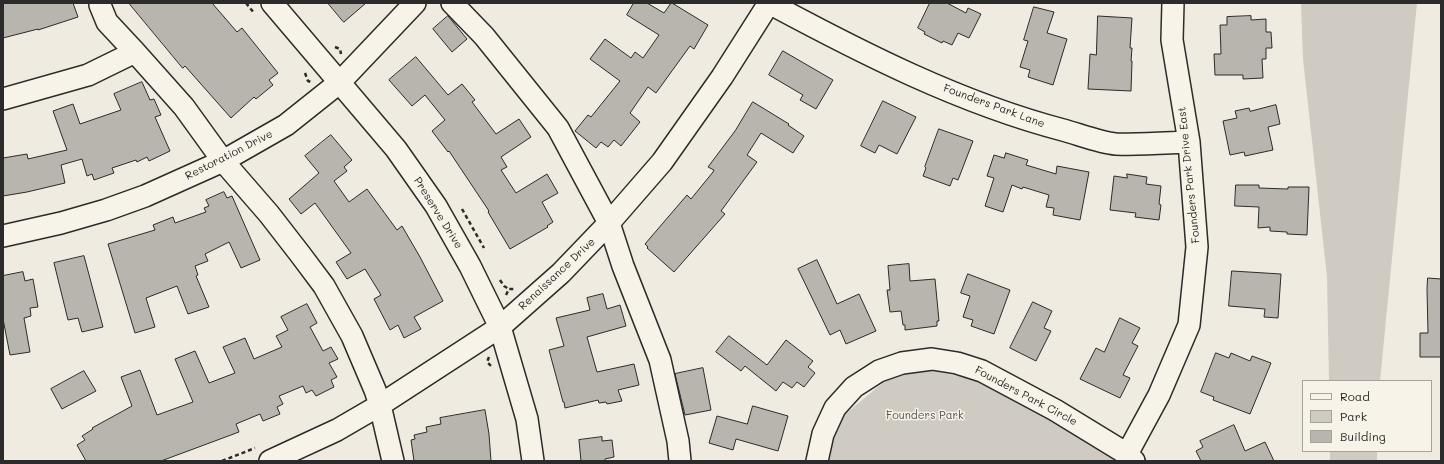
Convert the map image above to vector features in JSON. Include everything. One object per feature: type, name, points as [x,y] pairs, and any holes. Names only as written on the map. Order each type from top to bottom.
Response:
[{"type":"street","name":"Restoration Drive","points":[[3,236],[61,223],[106,210],[145,196],[223,161],[286,125],[334,88],[415,3]]},
{"type":"street","points":[[452,3],[484,36],[558,128],[609,223],[623,266],[660,360],[678,441],[680,461]]},
{"type":"street","name":"Renaissance Drive","points":[[270,461],[337,430],[380,405],[494,331],[561,273],[609,223],[662,162],[722,77],[769,3]]},
{"type":"street","name":"Founders Park Lane","points":[[769,3],[855,47],[962,97],[1033,122],[1115,144],[1188,142]]},
{"type":"street","name":"Founders Park Drive East","points":[[1131,457],[1189,325],[1197,246],[1188,142],[1172,40],[1173,3]]},
{"type":"street","points":[[100,5],[107,22],[184,107],[223,161],[269,214],[324,286],[352,336],[380,405],[393,461]]},
{"type":"street","name":"Preserve Drive","points":[[264,9],[334,88],[396,149],[436,206],[470,266],[527,420],[532,461]]},
{"type":"street","points":[[3,99],[88,75],[135,52]]},
{"type":"street","name":"Founders Park Circle","points":[[817,461],[823,434],[835,408],[854,387],[879,370],[902,364],[932,359],[957,363],[982,371],[1055,410],[1131,457]]},
{"type":"path","points":[[246,3],[264,9]]},
{"type":"path","points":[[301,67],[308,81]]},
{"type":"path","points":[[308,81],[334,88]]},
{"type":"path","points":[[305,86],[308,81]]},
{"type":"path","points":[[460,206],[486,253]]},
{"type":"path","points":[[496,273],[504,286],[509,289]]},
{"type":"path","points":[[492,366],[487,362],[494,350],[494,331]]},
{"type":"green space","points":[[1301,3],[1417,3],[1380,380],[1329,380],[1327,277],[1303,59]]},
{"type":"green space","name":"Founders Park","points":[[923,369],[973,379],[1127,454],[1132,461],[823,461],[842,417],[886,380]]},
{"type":"green space","points":[[1330,452],[1377,452],[1377,461],[1330,461]]},
{"type":"building","points":[[3,3],[73,3],[78,17],[38,30],[3,38]]},
{"type":"building","points":[[129,3],[212,3],[237,32],[242,28],[278,73],[269,80],[273,85],[256,99],[254,97],[231,118],[185,66],[183,68]]},
{"type":"building","points":[[328,3],[366,3],[344,22]]},
{"type":"building","points":[[634,3],[647,3],[664,13],[672,3],[708,25],[694,49],[690,46],[656,93],[648,87],[630,113],[640,122],[621,146],[614,140],[608,147],[601,142],[596,148],[575,131],[588,115],[591,117],[620,81],[590,59],[605,39],[631,58],[635,52],[643,58],[659,35],[627,15]]},
{"type":"building","points":[[930,3],[947,3],[966,13],[968,8],[981,14],[969,38],[958,33],[952,45],[943,41],[942,43],[924,34],[925,32],[918,28]]},
{"type":"building","points":[[1034,7],[1054,12],[1047,33],[1067,39],[1053,85],[1028,77],[1030,70],[1020,67],[1028,41],[1024,40]]},
{"type":"building","points":[[448,16],[467,39],[452,52],[433,29]]},
{"type":"building","points":[[1098,16],[1132,18],[1130,48],[1132,48],[1131,91],[1088,89],[1090,54],[1096,55]]},
{"type":"building","points":[[1251,16],[1251,20],[1266,19],[1266,32],[1271,32],[1272,48],[1266,48],[1266,59],[1262,59],[1263,78],[1243,79],[1243,75],[1215,75],[1214,54],[1221,54],[1220,25],[1227,25],[1227,17]]},
{"type":"building","points":[[783,51],[833,80],[816,109],[800,100],[803,95],[769,75]]},
{"type":"building","points":[[416,57],[448,95],[462,84],[475,100],[472,102],[496,134],[519,119],[531,137],[501,157],[507,167],[501,170],[516,193],[547,174],[558,193],[542,202],[553,222],[547,226],[548,227],[510,249],[488,212],[489,211],[449,151],[448,152],[432,131],[445,120],[425,95],[412,106],[389,80]]},
{"type":"building","points":[[142,82],[150,100],[154,99],[161,115],[155,117],[170,151],[149,161],[147,157],[137,162],[136,160],[112,168],[114,173],[94,180],[92,174],[87,176],[82,159],[61,165],[65,183],[3,196],[3,158],[27,154],[28,159],[67,150],[53,111],[73,104],[80,124],[121,110],[114,94]]},
{"type":"building","points":[[883,101],[916,117],[897,154],[879,145],[875,153],[861,146]]},
{"type":"building","points":[[753,102],[789,124],[788,125],[804,136],[793,153],[761,133],[747,155],[757,162],[721,211],[725,214],[674,272],[647,248],[648,247],[645,244],[687,195],[691,199],[713,172],[714,170],[708,167],[735,131]]},
{"type":"building","points":[[1276,105],[1280,124],[1268,127],[1273,150],[1245,156],[1244,152],[1230,155],[1223,121],[1237,118],[1235,111],[1249,108],[1250,111]]},
{"type":"building","points":[[939,129],[973,141],[958,180],[953,178],[950,186],[923,176]]},
{"type":"building","points":[[331,135],[352,160],[344,167],[347,171],[334,181],[349,202],[367,189],[397,230],[402,226],[443,301],[414,317],[421,329],[404,338],[398,325],[390,330],[374,299],[381,295],[365,269],[347,279],[336,262],[351,253],[315,203],[301,214],[289,199],[319,173],[305,156]]},
{"type":"building","points":[[1006,153],[1028,160],[1026,165],[1056,174],[1057,166],[1089,172],[1080,220],[1053,215],[1054,208],[1046,207],[1049,195],[1023,187],[1022,189],[1012,185],[1003,212],[985,206],[994,178],[987,176],[994,155],[1004,158]]},
{"type":"building","points":[[1127,174],[1147,177],[1146,184],[1161,186],[1159,220],[1135,217],[1136,213],[1110,210],[1114,176],[1127,178]]},
{"type":"building","points":[[1236,185],[1259,185],[1259,188],[1288,189],[1288,187],[1309,187],[1307,235],[1270,231],[1270,227],[1258,228],[1259,207],[1235,206]]},
{"type":"building","points":[[224,192],[227,198],[232,196],[260,260],[241,268],[229,242],[205,254],[208,261],[195,266],[198,275],[196,276],[209,307],[188,314],[177,286],[146,298],[155,327],[135,333],[108,244],[155,230],[153,225],[173,217],[175,223],[206,212],[204,208],[209,206],[206,200]]},
{"type":"building","points":[[84,256],[103,327],[82,332],[78,318],[68,320],[54,263]]},
{"type":"building","points":[[817,260],[837,304],[859,294],[876,331],[846,344],[840,330],[830,335],[798,269]]},
{"type":"building","points":[[909,264],[910,281],[935,279],[939,321],[937,321],[937,326],[905,330],[901,311],[890,312],[887,290],[890,290],[888,266]]},
{"type":"building","points":[[1232,271],[1281,274],[1278,318],[1264,317],[1265,309],[1229,306]]},
{"type":"building","points":[[23,272],[25,281],[33,279],[38,307],[30,308],[31,316],[24,318],[30,352],[10,355],[3,319],[3,276]]},
{"type":"building","points":[[968,274],[1010,290],[994,334],[971,326],[973,320],[963,317],[970,296],[961,293]]},
{"type":"building","points":[[1428,278],[1441,279],[1441,357],[1420,357],[1420,333],[1428,333]]},
{"type":"building","points":[[603,294],[607,309],[620,305],[626,326],[587,337],[597,372],[634,364],[639,385],[618,390],[622,401],[607,404],[606,402],[599,403],[598,400],[565,408],[549,350],[564,346],[556,318],[590,310],[587,298]]},
{"type":"building","points":[[1033,302],[1052,311],[1044,328],[1051,331],[1036,361],[1010,348]]},
{"type":"building","points":[[307,304],[317,323],[310,327],[323,351],[331,347],[338,359],[329,363],[337,377],[331,380],[334,387],[316,396],[312,390],[306,393],[303,386],[279,396],[283,404],[277,407],[280,414],[263,421],[260,414],[236,424],[239,432],[161,461],[86,461],[77,445],[85,440],[82,436],[93,429],[92,428],[132,406],[121,377],[140,370],[157,415],[193,402],[175,359],[195,351],[209,383],[235,373],[223,347],[245,338],[254,359],[282,347],[276,336],[288,330],[281,317]]},
{"type":"building","points":[[1120,318],[1140,328],[1132,343],[1138,346],[1123,375],[1130,378],[1120,398],[1080,379],[1096,348],[1104,352]]},
{"type":"building","points":[[729,336],[767,365],[786,340],[813,361],[808,367],[815,373],[804,387],[797,382],[792,388],[783,382],[776,391],[745,366],[741,371],[716,352]]},
{"type":"building","points":[[1216,353],[1229,358],[1231,353],[1250,361],[1252,356],[1271,363],[1250,414],[1213,400],[1214,397],[1201,392]]},
{"type":"building","points":[[703,368],[711,410],[685,415],[675,374]]},
{"type":"building","points":[[84,371],[96,391],[62,409],[51,389]]},
{"type":"building","points":[[753,406],[788,416],[778,451],[736,439],[733,450],[709,443],[717,416],[747,424]]},
{"type":"building","points":[[485,410],[491,461],[414,461],[411,440],[415,439],[414,435],[427,432],[426,427],[441,424],[440,418]]},
{"type":"building","points":[[1234,425],[1245,451],[1265,442],[1274,461],[1201,461],[1196,451],[1203,447],[1200,441]]},
{"type":"building","points":[[602,437],[602,441],[612,440],[614,457],[605,459],[605,461],[581,461],[579,440]]}]
